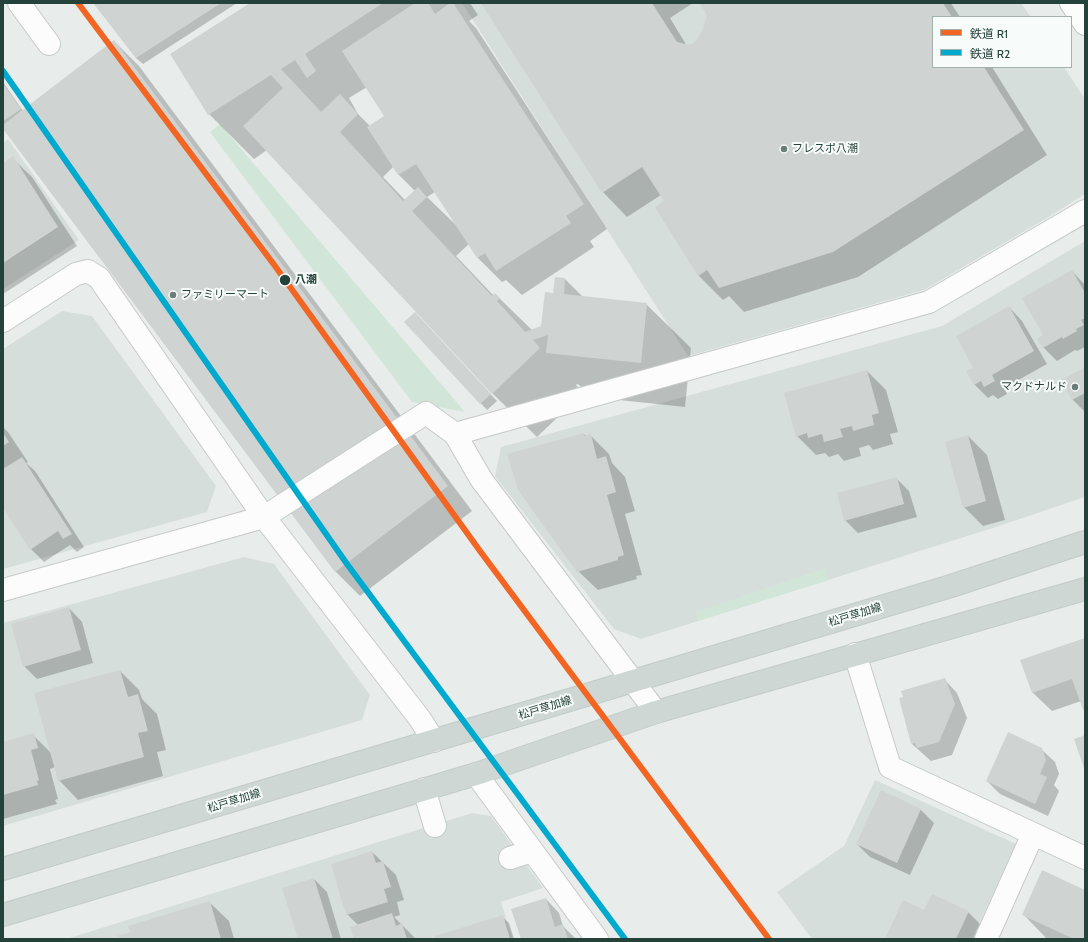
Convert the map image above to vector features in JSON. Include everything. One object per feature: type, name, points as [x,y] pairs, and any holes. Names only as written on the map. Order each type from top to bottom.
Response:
[{"type":"main road","name":"松戸草加線","points":[[3,869],[951,586],[1085,542]]},
{"type":"main road","points":[[3,915],[476,774],[656,712],[1085,589]]},
{"type":"street","points":[[19,3],[48,44]]},
{"type":"street","points":[[1071,3],[1085,24]]},
{"type":"street","points":[[456,434],[929,302],[1085,211]]},
{"type":"street","points":[[3,321],[76,274],[88,271],[99,278],[264,517],[420,720],[434,741]]},
{"type":"street","points":[[3,590],[264,517],[426,412],[456,434],[481,479],[656,712]]},
{"type":"street","points":[[855,654],[890,767],[1085,857]]},
{"type":"street","points":[[476,774],[597,939]]},
{"type":"street","points":[[424,789],[435,826]]},
{"type":"street","points":[[986,939],[1033,834]]},
{"type":"street","points":[[510,858],[532,851]]},
{"type":"shaded area","name":"フレスポ八潮","points":[[462,3],[1021,3],[1030,16],[932,16],[932,68],[1065,68],[1085,99],[1085,194],[924,290],[688,356]]},
{"type":"shaded area","points":[[8,139],[79,240],[3,289],[3,143]]},
{"type":"shaded area","points":[[1085,241],[1085,497],[999,526],[641,639],[614,629],[495,476],[501,447],[942,326]]},
{"type":"shaded area","points":[[62,311],[92,316],[216,486],[207,512],[3,569],[3,349]]},
{"type":"shaded area","points":[[244,557],[274,564],[370,695],[362,720],[3,826],[3,623]]},
{"type":"shaded area","points":[[875,780],[1016,844],[972,939],[812,939],[777,892],[844,846]]},
{"type":"shaded area","points":[[472,813],[491,816],[543,888],[501,902],[513,939],[66,939]]},
{"type":"green space","points":[[220,124],[465,412],[412,402],[210,132]]},
{"type":"green space","points":[[826,568],[829,580],[698,621],[696,612]]},
{"type":"building","points":[[93,3],[221,3],[136,58]]},
{"type":"building","points":[[250,3],[383,3],[305,54],[316,71],[307,78],[295,60],[281,69],[321,112],[340,94],[358,114],[340,132],[403,201],[418,187],[427,197],[412,211],[492,296],[495,293],[500,298],[497,301],[525,332],[541,326],[545,292],[553,293],[555,277],[565,278],[564,294],[647,303],[641,363],[546,353],[548,335],[533,340],[540,348],[492,394],[243,126],[283,88],[271,75],[208,115],[170,54]]},
{"type":"building","points":[[415,3],[428,3],[435,14],[450,3],[453,3],[584,204],[566,216],[571,223],[496,271],[485,253],[477,258],[416,164],[398,175],[367,127],[384,116],[342,51]]},
{"type":"building","name":"フレスポ八潮","points":[[481,3],[652,3],[677,42],[690,45],[696,41],[703,29],[707,15],[700,4],[701,3],[943,3],[951,16],[932,16],[932,68],[985,68],[1024,130],[833,252],[719,288],[707,270],[698,276],[655,207],[664,201],[642,167],[602,193]]},
{"type":"building","points":[[114,40],[448,486],[335,572],[3,129],[3,125]]},
{"type":"building","points":[[3,84],[21,109],[3,121]]},
{"type":"building","points":[[13,156],[58,227],[3,263],[3,163]]},
{"type":"building","points":[[1072,270],[1085,293],[1085,318],[1081,320],[1084,325],[1063,339],[1062,337],[1043,348],[1037,339],[1043,335],[1022,298]]},
{"type":"building","points":[[1009,306],[1034,351],[992,375],[995,381],[984,387],[981,381],[974,385],[966,371],[973,368],[956,336]]},
{"type":"building","points":[[415,312],[491,394],[480,404],[404,322]]},
{"type":"building","name":"マクドナルド","points":[[1085,367],[1085,393],[1072,400],[1061,380]]},
{"type":"building","points":[[867,370],[879,413],[872,415],[874,425],[853,431],[852,426],[840,429],[843,437],[824,442],[822,434],[808,438],[807,433],[796,437],[784,393]]},
{"type":"building","points":[[3,433],[9,442],[3,446]]},
{"type":"building","points":[[584,433],[584,436],[591,434],[597,459],[606,456],[616,492],[607,495],[624,555],[618,557],[618,560],[577,572],[518,490],[507,454]]},
{"type":"building","points":[[968,435],[986,501],[963,508],[945,442]]},
{"type":"building","points":[[22,457],[72,534],[63,539],[58,531],[30,550],[3,508],[3,469]]},
{"type":"building","points":[[897,477],[904,504],[844,521],[837,493]]},
{"type":"building","points":[[69,607],[81,650],[23,667],[11,624]]},
{"type":"building","points":[[1085,638],[1085,709],[1083,710],[1072,679],[1032,693],[1020,660]]},
{"type":"building","points":[[120,670],[128,697],[138,694],[148,731],[138,733],[144,757],[58,781],[34,693]]},
{"type":"building","points":[[945,678],[955,704],[939,742],[917,748],[915,743],[911,744],[899,698],[903,697],[901,691]]},
{"type":"building","points":[[1008,732],[1042,748],[1046,760],[1040,774],[1047,777],[1035,804],[986,781]]},
{"type":"building","points":[[34,733],[38,748],[31,750],[39,780],[37,781],[38,785],[3,795],[3,742]]},
{"type":"building","points":[[1085,735],[1085,771],[1074,739]]},
{"type":"building","points":[[881,790],[921,809],[897,863],[856,844]]},
{"type":"building","points":[[372,851],[376,863],[383,861],[391,887],[384,889],[388,902],[346,915],[331,864]]},
{"type":"building","points":[[1042,870],[1085,890],[1085,939],[1074,939],[1022,915]]},
{"type":"building","points":[[314,878],[333,939],[298,939],[282,888]]},
{"type":"building","points":[[932,894],[969,911],[956,939],[885,939],[903,900],[924,910]]},
{"type":"building","points":[[546,898],[555,927],[563,924],[568,939],[521,939],[511,909]]},
{"type":"building","points":[[210,901],[221,939],[118,939],[117,936],[130,932],[128,926]]},
{"type":"building","points":[[392,913],[396,926],[402,923],[407,939],[354,939],[350,927]]},
{"type":"building","points":[[503,915],[510,939],[436,939],[435,936]]},
{"type":"rail line","name":"R1","points":[[78,3],[275,266],[480,551],[769,939]]},
{"type":"rail line","name":"R2","points":[[3,71],[347,564],[625,939]]},
{"type":"place","name":"フレスポ八潮","points":[[784,149]]},
{"type":"place","name":"八潮","points":[[285,280]]},
{"type":"place","name":"ファミリーマート","points":[[173,295]]},
{"type":"place","name":"マクドナルド","points":[[1075,387]]}]
